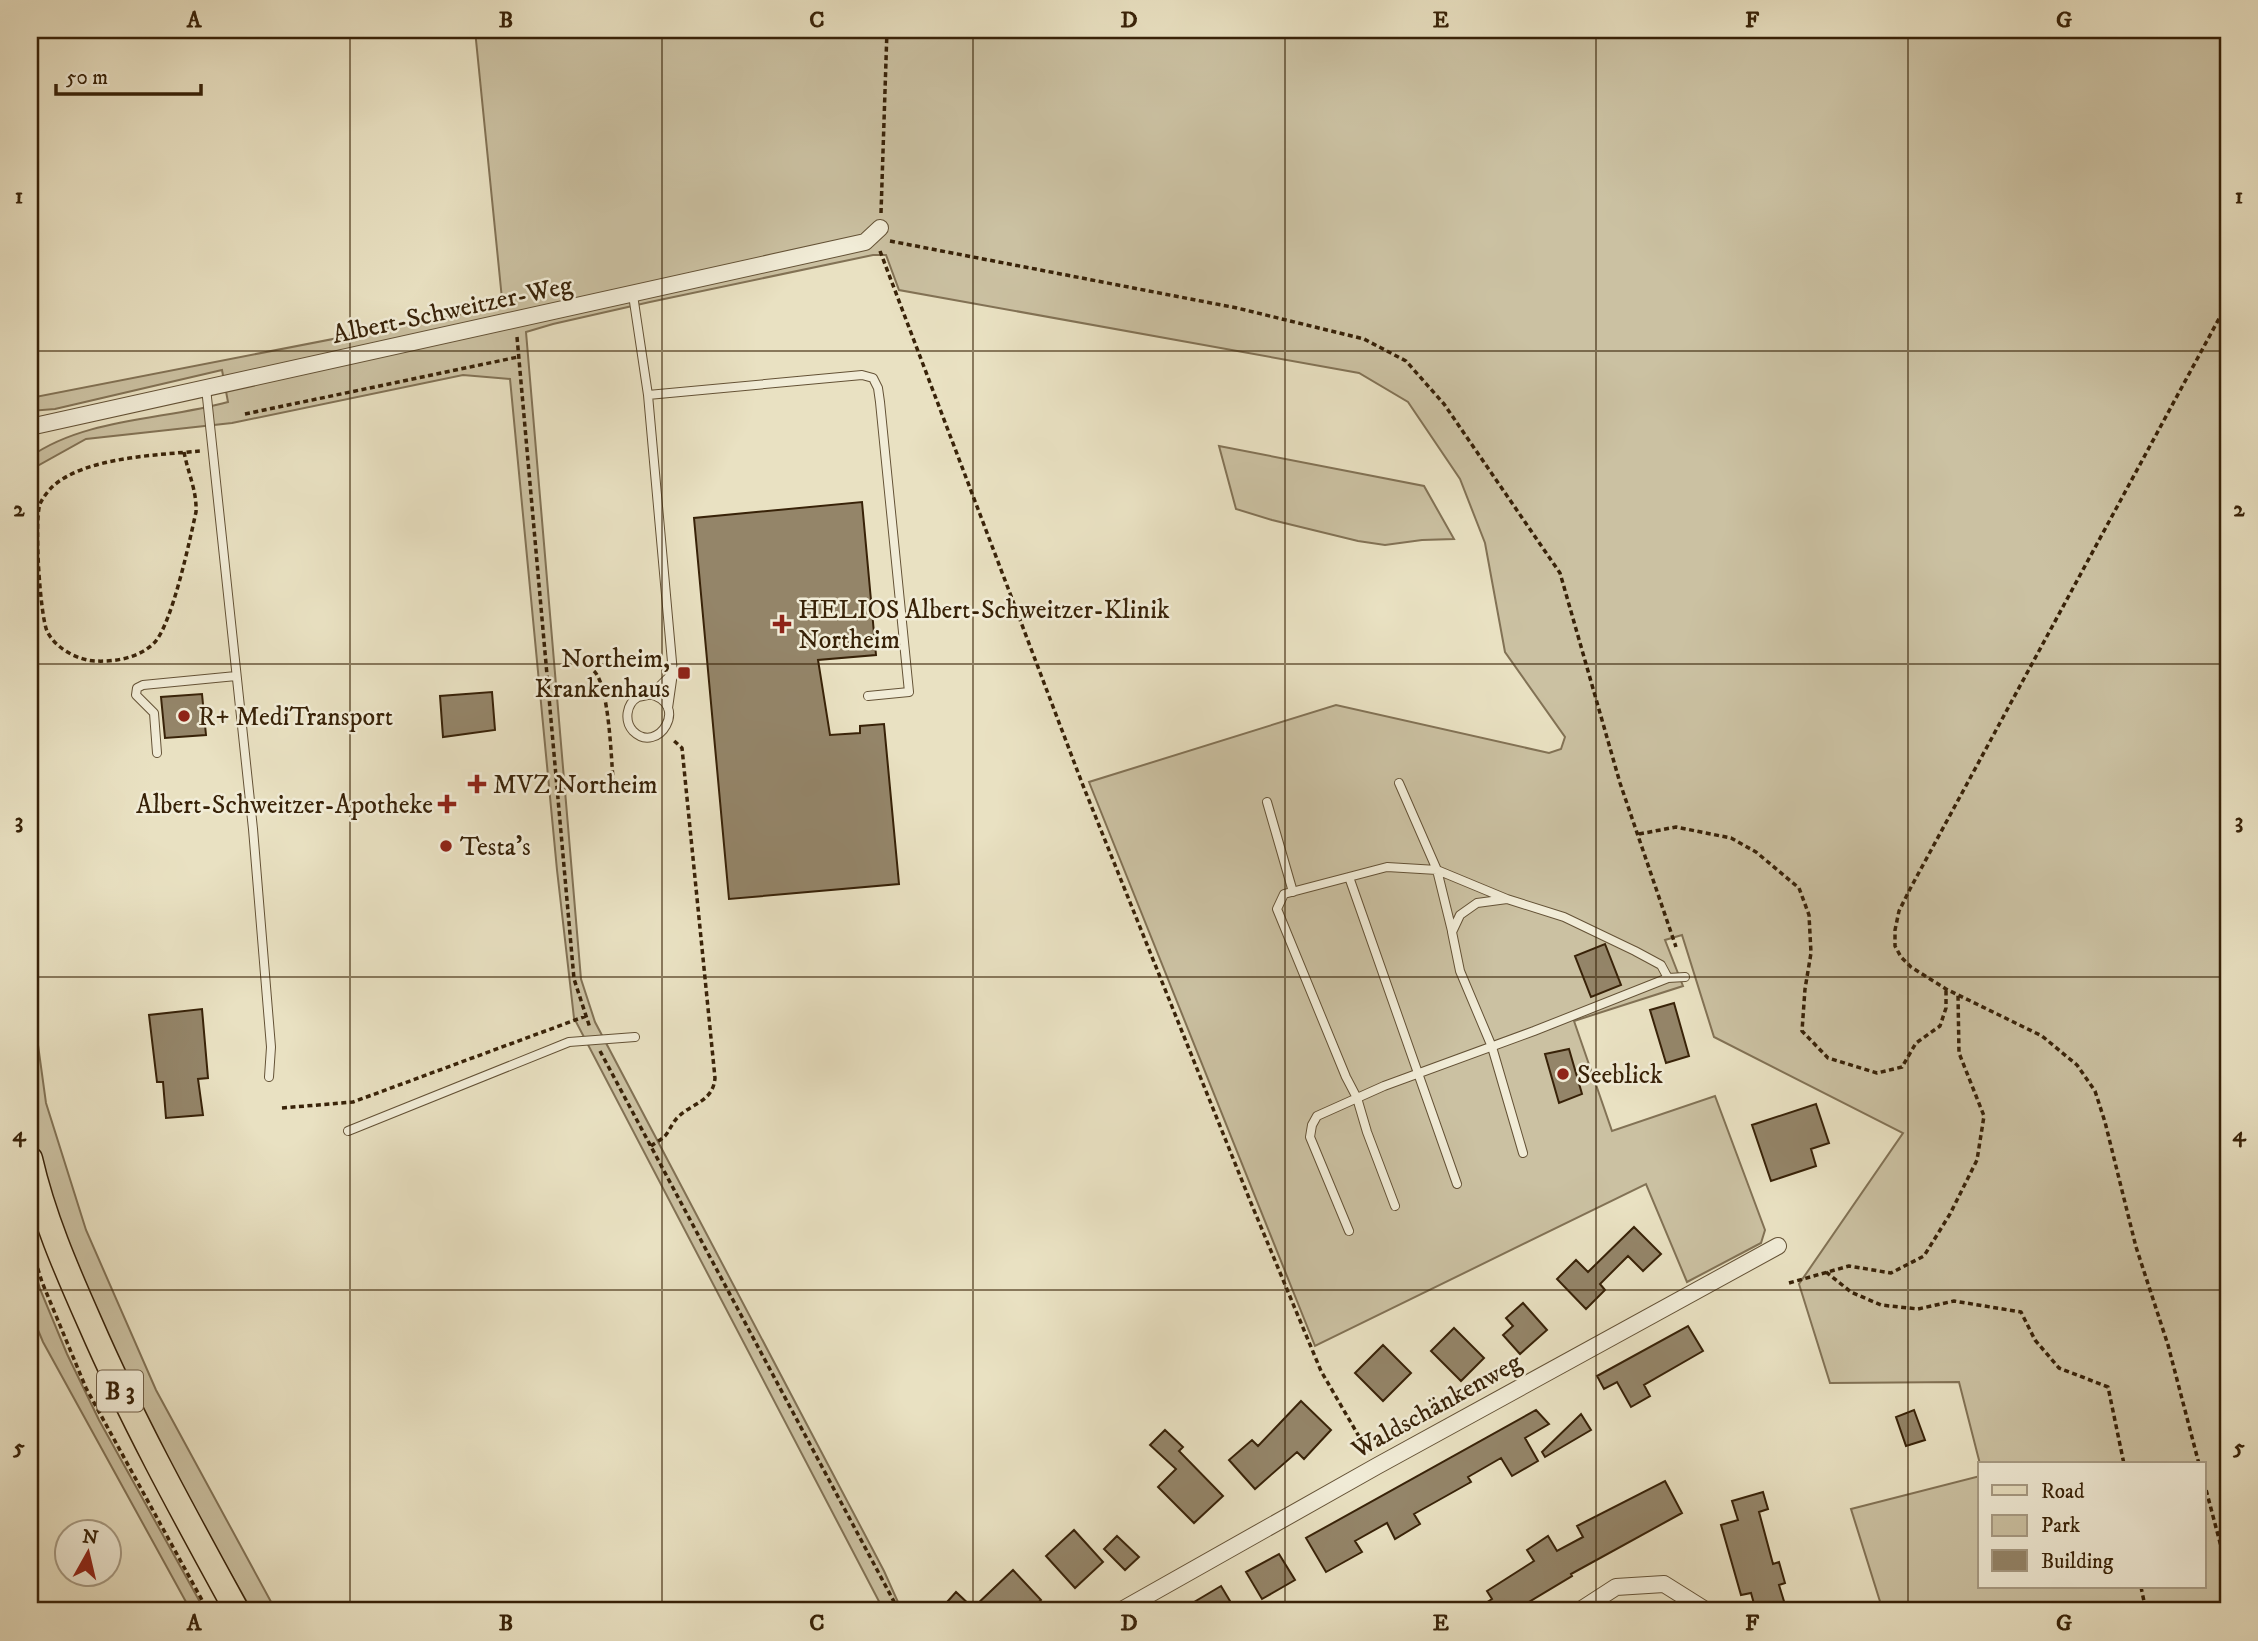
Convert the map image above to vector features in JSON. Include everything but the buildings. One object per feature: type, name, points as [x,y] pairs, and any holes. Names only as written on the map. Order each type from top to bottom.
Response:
[{"type":"main road","name":"B 3","points":[[30,1159],[57,1248],[117,1385],[160,1471],[237,1611]]},
{"type":"street","name":"Albert-Schweitzer-Weg","points":[[30,427],[633,295],[865,242],[881,234]]},
{"type":"street","name":"Waldschänkenweg","points":[[1120,1611],[1377,1466],[1778,1246]]},
{"type":"street","points":[[1579,1611],[1616,1587],[1664,1584],[1707,1611]]},
{"type":"lane","points":[[633,295],[648,395],[673,673],[669,720],[663,731],[645,737],[634,731],[628,720],[628,708],[636,698],[649,695],[660,698],[668,708]]},
{"type":"lane","points":[[648,395],[862,375],[873,378],[880,402],[909,692],[867,696]]},
{"type":"lane","points":[[206,388],[253,828],[271,1047],[270,1077]]},
{"type":"lane","points":[[649,695],[673,673]]},
{"type":"lane","points":[[157,753],[154,713],[136,695],[137,688],[236,676]]},
{"type":"lane","points":[[1399,783],[1437,870],[1460,971],[1492,1047],[1523,1153]]},
{"type":"lane","points":[[1267,802],[1293,892]]},
{"type":"lane","points":[[1395,1206],[1357,1098],[1277,909],[1284,894],[1387,867],[1437,870],[1507,899],[1564,917],[1661,965],[1668,978]]},
{"type":"lane","points":[[1349,877],[1457,1184]]},
{"type":"lane","points":[[1452,932],[1460,915],[1477,903],[1507,899]]},
{"type":"lane","points":[[1349,1231],[1310,1137],[1317,1116],[1418,1073],[1668,978],[1685,977]]},
{"type":"lane","points":[[348,1131],[569,1042],[594,1038],[635,1037]]},
{"type":"path","points":[[887,30],[879,254],[1082,783],[1321,1371],[1377,1466]]},
{"type":"path","points":[[881,234],[1237,308],[1364,339],[1406,361],[1444,404],[1560,573],[1620,783],[1676,947]]},
{"type":"path","points":[[2198,1462],[2168,1345],[2136,1247],[2095,1091],[2077,1065],[2042,1036],[1958,995],[1911,967],[1895,946],[1895,930],[1899,911],[2228,302]]},
{"type":"path","points":[[515,320],[574,979],[594,1038],[899,1611]]},
{"type":"path","points":[[245,414],[519,357]]},
{"type":"path","points":[[184,452],[196,497],[196,512],[166,625],[154,643],[134,656],[110,662],[90,661],[71,654],[55,643],[47,631],[41,580],[38,520],[40,504],[52,487],[76,473],[127,457],[184,452],[212,450]]},
{"type":"path","points":[[594,671],[600,677],[605,702],[613,779]]},
{"type":"path","points":[[605,702],[615,701]]},
{"type":"path","points":[[607,721],[617,720]]},
{"type":"path","points":[[651,1146],[664,1136],[684,1112],[704,1101],[714,1086],[715,1078],[682,748],[663,731]]},
{"type":"path","points":[[1639,834],[1676,827],[1731,838],[1756,852],[1799,888],[1808,915],[1811,953],[1802,1031],[1828,1058],[1877,1073],[1902,1067],[1916,1043],[1941,1026],[1947,989]]},
{"type":"path","points":[[1789,1283],[1849,1266],[1891,1273],[1924,1256],[1950,1214],[1977,1160],[1984,1116],[1958,1053],[1958,995]]},
{"type":"path","points":[[282,1108],[353,1102],[586,1016]]},
{"type":"path","points":[[30,1244],[42,1282],[86,1388],[208,1611]]},
{"type":"path","points":[[1826,1272],[1851,1292],[1881,1305],[1918,1309],[1954,1301],[2021,1312],[2035,1340],[2060,1368],[2108,1387],[2124,1462]]},
{"type":"path","points":[[2206,1490],[2228,1573]]},
{"type":"path","points":[[2141,1588],[2146,1611]]},
{"type":"path","points":[[2223,1611],[2228,1609]]},
{"type":"green space","points":[[475,30],[2228,30],[2228,1611],[1883,1611],[1851,1509],[1978,1477],[1978,1588],[2206,1588],[2206,1462],[1979,1462],[1959,1382],[1830,1383],[1799,1284],[1903,1133],[1714,1037],[1682,935],[1665,940],[1683,986],[1574,1021],[1612,1131],[1715,1096],[1765,1230],[1761,1243],[1687,1282],[1646,1184],[1315,1346],[1089,782],[1336,705],[1549,753],[1561,749],[1565,737],[1505,652],[1485,543],[1460,479],[1408,402],[1359,373],[899,290],[886,255],[873,255],[650,302],[526,332],[581,979],[595,1022],[884,1571],[902,1611],[884,1611],[574,1018],[557,870],[510,379],[463,375],[232,423],[86,439],[30,470],[30,457],[75,434],[228,402],[222,370],[55,409],[30,411],[30,398],[492,308],[502,299]]},
{"type":"green space","points":[[1219,446],[1424,486],[1454,539],[1385,545],[1358,541],[1236,509]]},
{"type":"green space","points":[[30,987],[46,1103],[86,1230],[156,1390],[276,1611],[252,1611],[162,1454],[71,1261],[43,1173],[30,1116]]},
{"type":"green space","points":[[30,1254],[40,1289],[67,1354],[99,1420],[205,1611],[191,1611],[43,1342],[30,1311]]},
{"type":"place","name":"HELIOS Albert-Schweitzer-Klinik Northeim","points":[[782,624]]},
{"type":"place","name":"Northeim, Krankenhaus","points":[[684,673]]},
{"type":"place","name":"R+ MediTransport","points":[[184,716]]},
{"type":"place","name":"MVZ Northeim","points":[[477,784]]},
{"type":"place","name":"Albert-Schweitzer-Apotheke","points":[[447,804]]},
{"type":"place","name":"Testa's","points":[[446,846]]},
{"type":"place","name":"Seeblick","points":[[1563,1074]]}]
